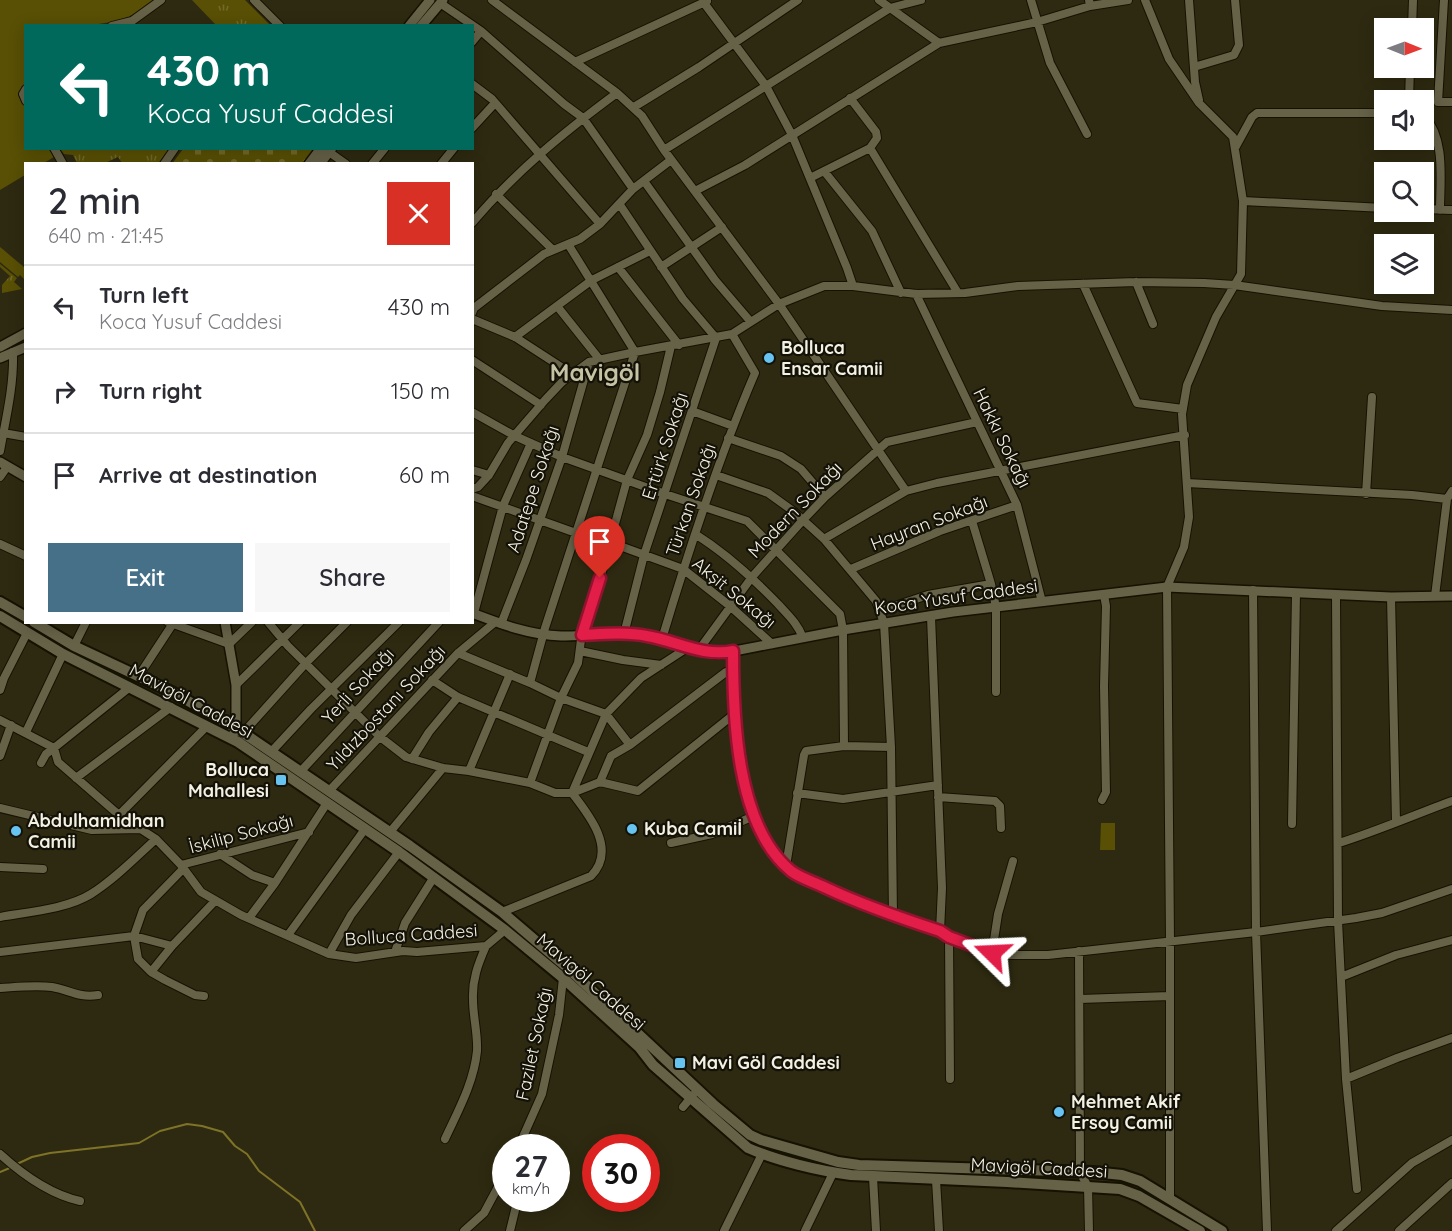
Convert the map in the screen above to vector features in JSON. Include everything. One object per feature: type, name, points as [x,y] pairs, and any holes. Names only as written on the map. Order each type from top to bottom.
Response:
[{"type":"main road","points":[[0,602],[24,616]]},
{"type":"main road","name":"Mavigöl Caddesi","points":[[0,616],[63,654],[171,707],[259,755],[399,852],[505,930],[563,978],[639,1047],[653,1065],[742,1144],[762,1154],[833,1173],[873,1177],[1089,1187],[1129,1192],[1200,1231]]},
{"type":"main road","name":"Mavigöl Caddesi","points":[[37,624],[74,646],[172,692],[240,730],[390,832],[502,912],[578,978],[690,1098],[761,1140],[838,1162],[872,1166],[1114,1174],[1131,1177],[1170,1198],[1222,1231]]},
{"type":"street","points":[[129,24],[161,0]]},
{"type":"street","points":[[254,0],[278,24]]},
{"type":"street","points":[[412,24],[430,0]]},
{"type":"street","points":[[492,0],[634,107],[671,160],[780,304],[906,491]]},
{"type":"street","points":[[634,107],[699,67],[798,0]]},
{"type":"street","points":[[879,0],[939,43]]},
{"type":"street","points":[[664,150],[890,8],[921,0]]},
{"type":"street","points":[[1031,0],[1050,63],[1087,134]]},
{"type":"street","points":[[695,191],[745,165],[939,43],[1037,22],[1089,3],[1128,0]]},
{"type":"street","points":[[1145,0],[1169,59],[1199,103],[1233,137],[1243,201],[1241,274],[1215,317],[1187,384],[1183,409],[1189,517],[1184,547],[1167,586],[1170,1198]]},
{"type":"street","points":[[1189,0],[1199,103]]},
{"type":"street","points":[[1194,68],[1234,55],[1239,45],[1235,0]]},
{"type":"street","points":[[1412,18],[1413,0]]},
{"type":"street","points":[[1444,0],[1438,102],[1452,102]]},
{"type":"street","points":[[423,24],[441,2],[471,24]]},
{"type":"street","points":[[575,62],[706,2],[766,86],[792,135],[853,286]]},
{"type":"street","points":[[474,26],[583,118],[633,189]]},
{"type":"street","points":[[474,40],[481,31]]},
{"type":"street","points":[[474,86],[495,103],[600,224]]},
{"type":"street","points":[[474,221],[496,194],[538,154],[617,93]]},
{"type":"street","points":[[810,178],[870,148],[877,138],[876,132],[850,98]]},
{"type":"street","points":[[474,126],[495,103]]},
{"type":"street","points":[[1235,149],[1252,117],[1257,113],[1374,113]]},
{"type":"street","points":[[1434,134],[1438,147],[1440,210]]},
{"type":"street","points":[[870,148],[958,293]]},
{"type":"street","points":[[312,162],[327,150],[343,162]]},
{"type":"street","points":[[374,162],[383,150]]},
{"type":"street","points":[[443,162],[452,150]]},
{"type":"street","points":[[474,308],[544,254],[579,239],[600,224],[633,189],[671,160]]},
{"type":"street","points":[[824,171],[872,231],[901,293]]},
{"type":"street","points":[[644,181],[715,280],[750,321]]},
{"type":"street","points":[[496,194],[553,250]]},
{"type":"street","points":[[1243,201],[1374,208]]},
{"type":"street","points":[[620,205],[683,299],[716,338]]},
{"type":"street","points":[[1434,210],[1452,210]]},
{"type":"street","points":[[661,267],[722,227]]},
{"type":"street","points":[[530,683],[576,532],[635,352],[568,244]]},
{"type":"street","points":[[515,337],[592,280],[650,251]]},
{"type":"street","points":[[618,267],[674,345]]},
{"type":"street","points":[[1136,282],[1153,324]]},
{"type":"street","points":[[474,494],[515,436],[541,405],[572,374],[589,362],[732,334],[780,304],[824,286],[853,286],[916,294],[958,293],[1018,286],[1136,282],[1234,285],[1382,306],[1452,310]]},
{"type":"street","points":[[1083,284],[1137,403],[1183,409]]},
{"type":"street","name":"Hakkı Sokağı","points":[[916,294],[1017,505],[1042,602]]},
{"type":"street","points":[[557,306],[600,360]]},
{"type":"street","points":[[474,320],[515,337],[572,374]]},
{"type":"street","points":[[0,346],[24,334]]},
{"type":"street","name":"Türkan Sokağı","points":[[662,639],[683,569],[728,438],[755,372],[732,334]]},
{"type":"street","name":"Ertürk Sokağı","points":[[624,634],[644,555],[716,338]]},
{"type":"street","points":[[530,783],[561,698],[578,663],[582,635],[595,597],[627,480],[647,435],[674,345]]},
{"type":"street","points":[[0,358],[24,348]]},
{"type":"street","points":[[0,451],[11,385],[13,352]]},
{"type":"street","points":[[474,361],[541,405]]},
{"type":"street","name":"Adatepe Sokağı","points":[[498,623],[562,457],[589,362]]},
{"type":"street","points":[[1366,494],[1372,397]]},
{"type":"street","points":[[692,411],[733,426]]},
{"type":"street","points":[[474,413],[515,436],[562,457],[747,521],[839,612],[843,630],[844,746]]},
{"type":"street","name":"Modern Sokağı","points":[[698,651],[752,577],[803,520],[825,497],[887,442],[977,422]]},
{"type":"street","points":[[3,433],[24,436]]},
{"type":"street","points":[[824,539],[906,491],[1001,470],[1185,435]]},
{"type":"street","points":[[728,438],[781,456],[801,469],[825,497]]},
{"type":"street","points":[[474,609],[503,506],[531,443]]},
{"type":"street","points":[[0,477],[3,464],[24,476]]},
{"type":"street","points":[[474,471],[489,475]]},
{"type":"street","points":[[716,475],[768,493],[803,520],[824,539],[876,601],[884,623],[891,747],[893,916]]},
{"type":"street","points":[[1187,483],[1412,495],[1447,499]]},
{"type":"street","points":[[1435,596],[1447,499],[1452,491]]},
{"type":"street","name":"Akşit Sokağı","points":[[474,496],[683,569],[730,606],[772,644]]},
{"type":"street","name":"Hayran Sokağı","points":[[851,569],[939,531],[1017,505]]},
{"type":"street","points":[[972,521],[996,607],[996,692]]},
{"type":"street","points":[[695,534],[720,549],[752,577],[799,627],[803,638]]},
{"type":"street","points":[[0,544],[24,555]]},
{"type":"street","points":[[880,611],[928,595],[991,584]]},
{"type":"street","name":"Koca Yusuf Caddesi","points":[[474,613],[498,623],[544,634],[561,636],[624,634],[662,639],[698,651],[719,654],[884,623],[1167,586],[1390,597],[1452,596]]},
{"type":"street","points":[[1253,590],[1256,932],[1270,1229]]},
{"type":"street","points":[[1292,824],[1296,593]]},
{"type":"street","points":[[1102,800],[1106,792],[1104,686],[1106,606],[1104,595]]},
{"type":"street","points":[[1336,595],[1338,921],[1346,1080],[1357,1189]]},
{"type":"street","points":[[1390,597],[1396,821]]},
{"type":"street","points":[[931,616],[942,888],[940,931]]},
{"type":"street","name":"Yıldızbostanı Sokağı","points":[[329,791],[458,653],[498,623]]},
{"type":"street","points":[[74,646],[85,624]]},
{"type":"street","points":[[138,677],[170,624],[229,644]]},
{"type":"street","points":[[225,624],[236,685],[240,730]]},
{"type":"street","points":[[229,644],[250,624]]},
{"type":"street","points":[[270,624],[379,736],[399,752],[412,759],[443,768],[530,783],[555,793],[572,794],[600,782],[638,791],[733,714]]},
{"type":"street","points":[[236,685],[298,624]]},
{"type":"street","points":[[231,739],[344,624]]},
{"type":"street","points":[[272,751],[397,624]]},
{"type":"street","name":"Yerli Sokağı","points":[[301,771],[437,624]]},
{"type":"street","points":[[0,690],[2,677],[27,633]]},
{"type":"street","points":[[572,794],[606,714],[641,678],[687,648]]},
{"type":"street","points":[[580,651],[661,665]]},
{"type":"street","points":[[733,651],[733,714],[741,765],[754,816],[769,849],[792,872],[860,904],[940,931],[949,937],[992,953],[1048,955],[1338,921],[1382,913],[1452,889]]},
{"type":"street","points":[[458,653],[561,698],[606,714],[630,744]]},
{"type":"street","points":[[26,732],[63,654]]},
{"type":"street","points":[[600,782],[611,756],[726,672],[733,670]]},
{"type":"street","points":[[469,771],[510,674]]},
{"type":"street","points":[[432,680],[458,698],[588,752]]},
{"type":"street","points":[[42,763],[46,754],[130,687]]},
{"type":"street","points":[[412,759],[429,732],[458,698]]},
{"type":"street","points":[[76,778],[171,707]]},
{"type":"street","name":"Bolluca Caddesi","points":[[0,720],[54,748],[58,762],[119,815],[156,839],[201,892],[249,918],[329,954],[356,958],[395,952],[486,946],[505,930]]},
{"type":"street","points":[[0,756],[11,725]]},
{"type":"street","points":[[119,815],[207,726]]},
{"type":"street","points":[[786,866],[806,751],[844,746],[891,747]]},
{"type":"street","points":[[390,832],[443,768]]},
{"type":"street","points":[[797,794],[843,799],[938,785]]},
{"type":"street","points":[[502,912],[591,876],[599,865],[602,856],[601,840],[589,816],[572,794]]},
{"type":"street","points":[[938,797],[995,801],[1000,806],[1001,828]]},
{"type":"street","points":[[1339,843],[1367,835],[1396,821],[1452,801]]},
{"type":"street","points":[[249,918],[275,883],[327,803]]},
{"type":"street","points":[[0,808],[92,830],[142,829]]},
{"type":"street","points":[[671,843],[712,834],[754,816]]},
{"type":"street","points":[[288,935],[365,829]]},
{"type":"street","name":"İskilip Sokağı","points":[[182,867],[219,854],[309,832]]},
{"type":"street","points":[[0,917],[76,901],[90,895],[112,879],[156,839]]},
{"type":"street","points":[[329,954],[351,915],[399,852]]},
{"type":"street","points":[[219,854],[252,875],[275,883]]},
{"type":"street","points":[[992,953],[998,914],[1013,861]]},
{"type":"street","points":[[0,867],[43,869]]},
{"type":"street","points":[[182,867],[143,910],[134,936],[138,959],[151,972],[195,994],[204,996]]},
{"type":"street","points":[[395,952],[405,923],[434,877]]},
{"type":"street","points":[[151,972],[172,946],[215,901]]},
{"type":"street","points":[[0,952],[134,936],[172,946]]},
{"type":"street","points":[[949,937],[950,1079]]},
{"type":"street","points":[[1341,977],[1396,955],[1452,940]]},
{"type":"street","points":[[445,1138],[475,1063],[477,1040],[473,1002],[474,981],[486,946]]},
{"type":"street","points":[[1079,951],[1080,1173],[1089,1187],[1089,1231]]},
{"type":"street","name":"Fazilet Sokağı","points":[[524,1134],[543,1094],[559,1015],[563,978]]},
{"type":"street","points":[[0,988],[52,987],[78,996],[98,995]]},
{"type":"street","points":[[1080,999],[1170,996]]},
{"type":"street","points":[[1346,1080],[1389,1061],[1452,1038]]},
{"type":"street","points":[[1336,1231],[1412,1163],[1452,1140]]},
{"type":"street","points":[[0,1154],[26,1176],[62,1197],[80,1201]]},
{"type":"street","points":[[724,1231],[762,1154]]},
{"type":"street","points":[[805,1231],[833,1173]]},
{"type":"street","points":[[873,1177],[876,1231]]},
{"type":"street","points":[[936,1180],[939,1231]]},
{"type":"street","points":[[1399,1231],[1452,1183]]},
{"type":"street","points":[[464,1231],[483,1213],[492,1197]]},
{"type":"street","points":[[510,1231],[515,1212]]},
{"type":"green space","points":[[0,0],[154,0],[141,10],[111,22],[24,24],[24,84],[20,95],[24,103],[24,150],[50,150],[54,157],[46,162],[24,162],[24,176],[0,190]]},
{"type":"green space","points":[[192,0],[245,0],[269,24],[215,24]]},
{"type":"green space","points":[[61,150],[168,150],[159,162],[121,162],[118,157],[107,162],[76,162],[73,155],[64,154]]},
{"type":"green space","points":[[182,150],[314,150],[303,162],[173,162]]},
{"type":"green space","points":[[0,247],[24,267],[24,279],[20,275],[18,277],[0,262]]},
{"type":"green space","points":[[0,264],[17,278],[14,282],[22,289],[2,293],[2,285],[10,276],[0,267]]},
{"type":"green space","points":[[1101,823],[1115,823],[1115,850],[1100,850]]},
{"type":"waterway","points":[[17,1164],[32,1157],[50,1153],[139,1143],[160,1131],[187,1124],[202,1126],[223,1132],[235,1146],[247,1154],[259,1171],[300,1202],[315,1231]]},
{"type":"waterway","points":[[0,1172],[12,1167]]},
{"type":"place","name":"Bolluca Ensar Camii","points":[[769,358]]},
{"type":"place","name":"Bolluca Mahallesi","points":[[281,780]]},
{"type":"place","name":"Kuba Camiİ","points":[[632,829]]},
{"type":"place","name":"Abdulhamidhan Camii","points":[[16,831]]},
{"type":"place","name":"Mavi Göl Caddesi","points":[[680,1063]]},
{"type":"place","name":"Mehmet Akif Ersoy Camii","points":[[1059,1112]]},
{"type":"district","name":"Mavigöl","points":[[595,373]]},
{"type":"route","points":[[600,578],[582,635],[631,633],[662,639],[703,652],[719,654],[733,651],[733,714],[741,765],[754,816],[769,849],[792,872],[860,904],[940,931],[949,937],[992,953]]}]
